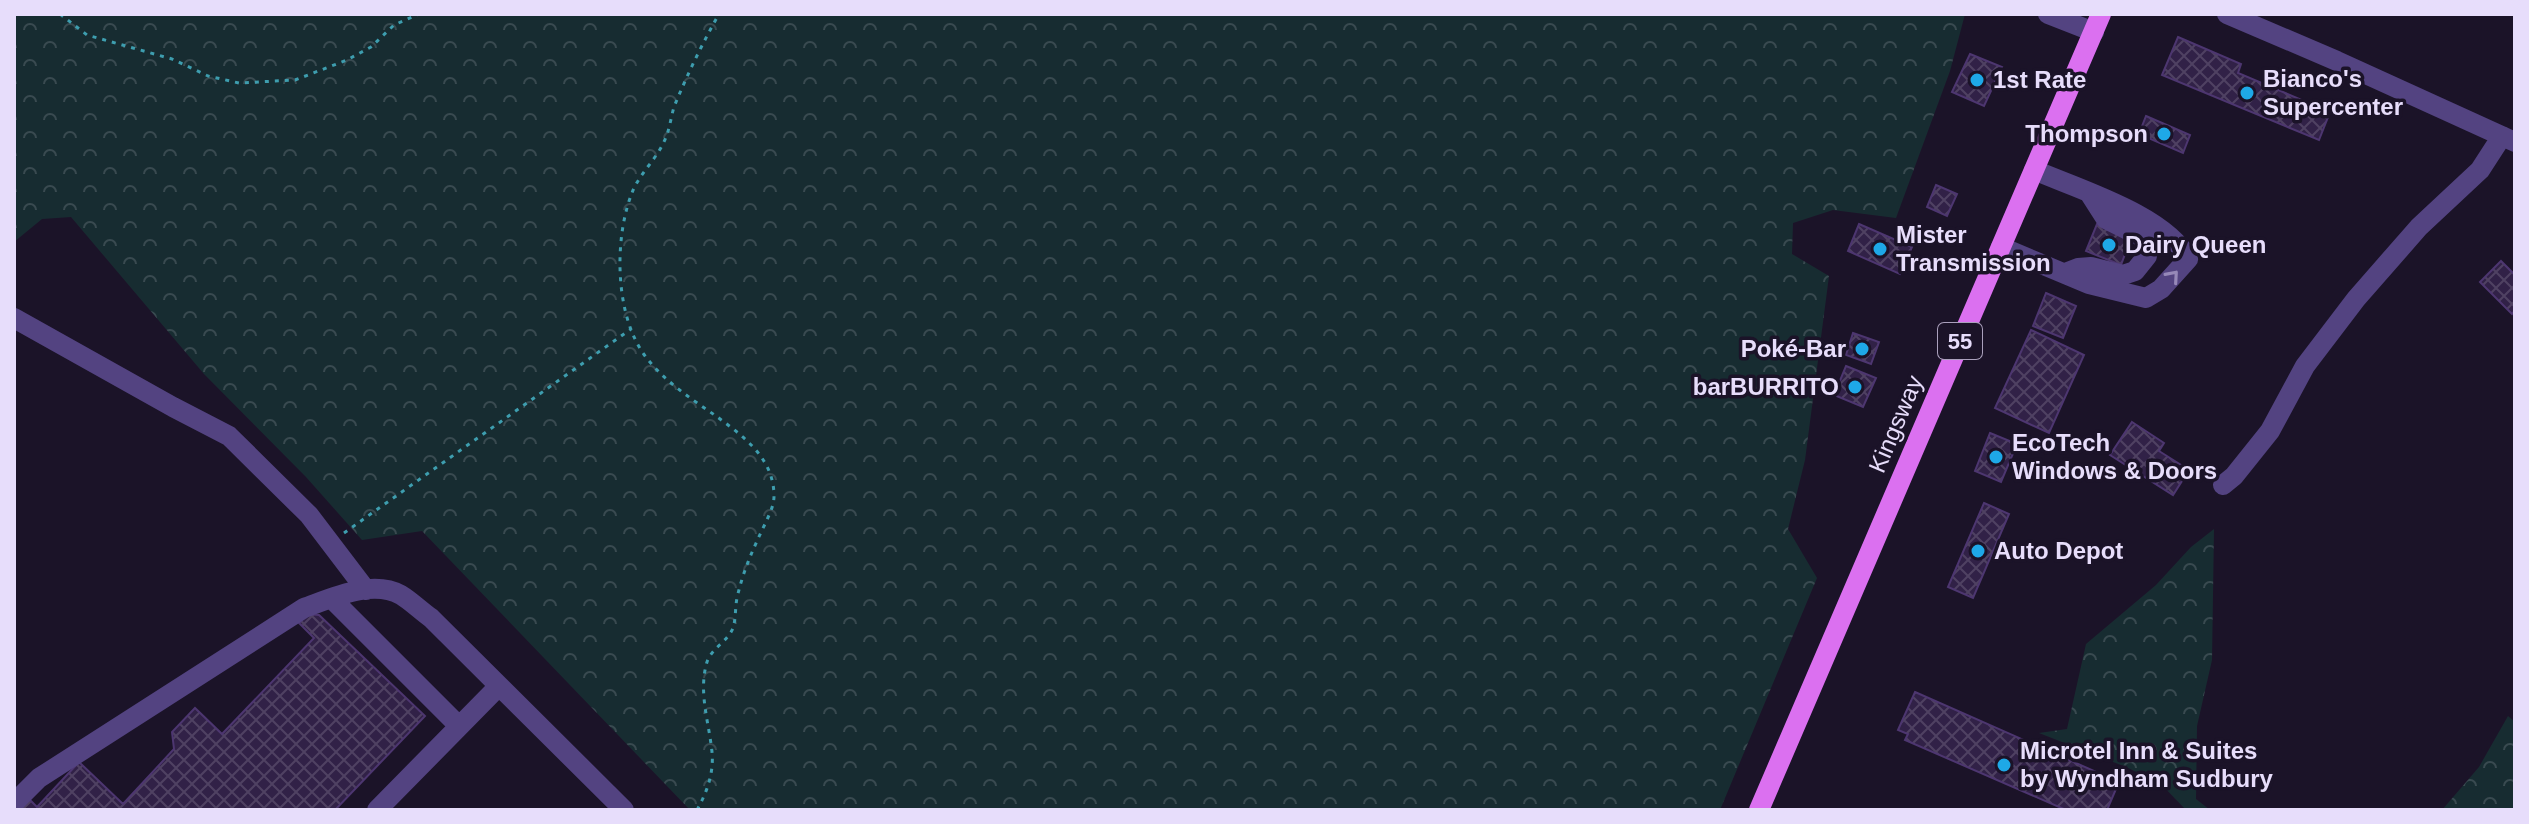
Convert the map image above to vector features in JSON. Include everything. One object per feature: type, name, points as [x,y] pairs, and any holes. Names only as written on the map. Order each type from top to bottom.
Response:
[{"type":"main road","name":"Kingsway","points":[[1759,810],[2097,23]]},
{"type":"street","points":[[2223,485],[2270,431],[2305,366],[2356,299],[2419,227],[2508,139],[2227,14]]},
{"type":"street","points":[[2051,15],[2097,23]]},
{"type":"street","points":[[2001,247],[2089,284],[2146,298],[2161,289],[2188,259],[2182,246],[2150,220],[2034,170]]},
{"type":"street","points":[[2065,273],[2091,267],[2123,275],[2135,271],[2147,256],[2148,244],[2144,238],[2106,219],[2089,194]]},
{"type":"street","points":[[14,318],[229,436],[309,515],[366,590]]},
{"type":"street","points":[[14,803],[39,778],[304,608],[375,588],[399,594],[431,618],[624,810]]},
{"type":"street","points":[[331,598],[459,726]]},
{"type":"street","points":[[377,810],[499,686]]},
{"type":"path","points":[[60,14],[87,35],[172,59],[208,76],[239,83],[295,80],[371,47],[394,25],[419,14]]},
{"type":"path","points":[[697,810],[708,790],[711,773],[712,754],[705,700],[708,659],[732,629],[742,575],[772,508],[774,494],[770,473],[762,456],[749,441],[677,389],[642,352],[624,308],[621,234],[635,187],[666,138],[684,84],[719,14]]},
{"type":"path","points":[[330,543],[631,329]]},
{"type":"green space","points":[[14,14],[1965,14],[1950,71],[1896,218],[1833,210],[1793,223],[1792,254],[1829,276],[1805,460],[1788,529],[1817,578],[1720,810],[690,810],[422,531],[362,540],[306,477],[204,374],[71,217],[42,219],[14,242]]},
{"type":"green space","points":[[2214,529],[2212,660],[2197,726],[2196,799],[2210,810],[2186,810],[2161,784],[2039,733],[2067,729],[2086,644],[2156,585],[2191,547]]},
{"type":"green space","points":[[2508,716],[2515,722],[2515,810],[2442,810],[2479,767]]},
{"type":"building","name":"Bianco's Supercenter","points":[[2178,37],[2241,64],[2238,73],[2330,112],[2319,140],[2162,75]]},
{"type":"building","name":"1st Rate","points":[[1970,54],[2002,67],[1984,106],[1952,92]]},
{"type":"building","name":"Thompson","points":[[2146,116],[2190,135],[2183,153],[2139,134]]},
{"type":"building","points":[[1936,185],[1957,194],[1947,216],[1927,207]]},
{"type":"building","name":"Mister Transmission","points":[[1859,224],[1912,247],[1900,274],[1848,251]]},
{"type":"building","name":"Dairy Queen","points":[[2097,224],[2131,238],[2121,265],[2086,251]]},
{"type":"building","points":[[2501,261],[2515,275],[2515,310],[2512,314],[2480,282]]},
{"type":"building","points":[[2046,293],[2076,306],[2063,338],[2033,326]]},
{"type":"building","points":[[2031,330],[2084,355],[2049,433],[1995,408]]},
{"type":"building","name":"Poké-Bar","points":[[1853,333],[1879,342],[1871,364],[1846,355]]},
{"type":"building","name":"barBURRITO","points":[[1846,366],[1876,378],[1863,407],[1834,395]]},
{"type":"building","points":[[2132,422],[2164,443],[2159,451],[2189,470],[2173,495],[2110,455]]},
{"type":"building","name":"EcoTech Windows & Doors","points":[[1990,433],[2017,444],[2001,482],[1975,471]]},
{"type":"building","name":"Auto Depot","points":[[1984,503],[2009,514],[1973,598],[1948,587]]},
{"type":"building","points":[[307,614],[319,615],[425,716],[335,810],[14,810],[27,797],[37,807],[79,762],[123,804],[174,749],[172,732],[195,708],[222,734],[314,638],[299,623]]},
{"type":"building","points":[[1915,692],[2119,782],[2107,810],[2066,810],[1905,740],[1908,734],[1898,730]]},
{"type":"place","name":"1st Rate","points":[[1977,80]]},
{"type":"place","name":"Bianco's Supercenter","points":[[2247,93]]},
{"type":"place","name":"Thompson","points":[[2164,134]]},
{"type":"place","name":"Dairy Queen","points":[[2109,245]]},
{"type":"place","name":"Mister Transmission","points":[[1880,249]]},
{"type":"place","name":"Poké-Bar","points":[[1862,349]]},
{"type":"place","name":"barBURRITO","points":[[1855,387]]},
{"type":"place","name":"EcoTech Windows & Doors","points":[[1996,457]]},
{"type":"place","name":"Auto Depot","points":[[1978,551]]},
{"type":"place","name":"Microtel Inn & Suites by Wyndham Sudbury","points":[[2004,765]]}]
